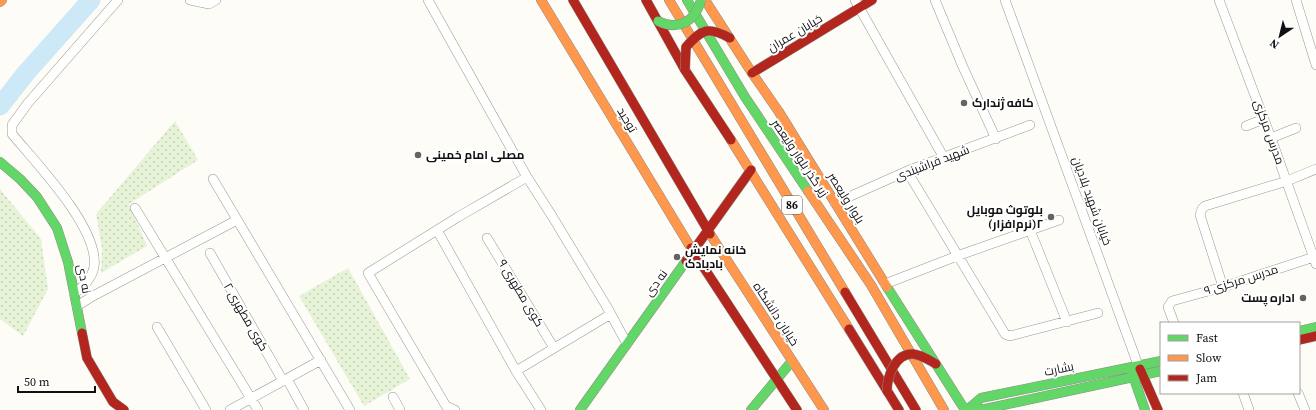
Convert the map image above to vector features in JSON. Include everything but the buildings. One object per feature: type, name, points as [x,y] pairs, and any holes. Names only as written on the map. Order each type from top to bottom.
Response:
[{"type":"street","points":[[74,294],[89,280],[94,268],[93,251],[82,223],[65,197],[12,134],[12,124],[28,103],[118,0]]},
{"type":"street","points":[[190,0],[209,4],[216,0]]},
{"type":"street","points":[[428,0],[527,177],[552,216],[628,344]]},
{"type":"street","name":"توحید","points":[[541,0],[693,252]]},
{"type":"street","name":"توحید","points":[[573,0],[708,231]]},
{"type":"street","points":[[646,0],[685,70],[751,170],[899,410]]},
{"type":"street","name":"86","points":[[669,0],[916,410]]},
{"type":"street","name":"زیر گذر بلوار ولیعصر","points":[[687,0],[745,98],[871,285],[944,410]]},
{"type":"street","name":"خیابان عمران","points":[[752,73],[857,4],[872,0]]},
{"type":"street","points":[[934,0],[996,139]]},
{"type":"street","name":"خیابان شهید بلادیان","points":[[1005,0],[1134,365],[1143,376],[1158,410]]},
{"type":"street","name":"مدرس مرکزی","points":[[1219,0],[1287,181],[1315,261]]},
{"type":"street","points":[[1296,0],[1316,64]]},
{"type":"street","points":[[658,21],[671,26],[680,25],[693,16],[706,1]]},
{"type":"street","name":"بلوار ولیعصر","points":[[706,1],[779,112],[885,284],[966,410]]},
{"type":"street","points":[[857,4],[944,158]]},
{"type":"street","points":[[685,70],[686,47],[697,35],[710,30],[719,32],[730,38]]},
{"type":"street","points":[[1246,126],[1264,119]]},
{"type":"street","name":"شهید فراشبندی","points":[[835,203],[907,171],[996,139],[1030,125]]},
{"type":"street","points":[[1271,138],[1296,128]]},
{"type":"street","name":"نه دی","points":[[0,162],[20,179],[37,197],[57,228],[68,262],[87,358],[113,402],[124,410]]},
{"type":"street","points":[[1222,287],[1200,215],[1202,209],[1205,206],[1287,181],[1316,169]]},
{"type":"street","name":"نه دی","points":[[580,410],[751,170]]},
{"type":"street","points":[[907,171],[957,256],[1007,336],[1066,322],[1098,312]]},
{"type":"street","points":[[455,410],[446,406],[368,273],[527,177]]},
{"type":"street","points":[[213,179],[350,410]]},
{"type":"street","points":[[135,208],[258,410]]},
{"type":"street","points":[[77,306],[93,296],[237,220]]},
{"type":"street","points":[[885,284],[957,256],[1059,220]]},
{"type":"street","points":[[437,230],[516,371],[541,410]]},
{"type":"street","points":[[1030,230],[1066,322]]},
{"type":"street","name":"خیابان دانشگاه","points":[[708,231],[824,410]]},
{"type":"street","name":"کوی مطهری ۹","points":[[487,238],[554,348]]},
{"type":"street","points":[[693,252],[797,410]]},
{"type":"street","name":"کوی مطهری ۲","points":[[210,253],[304,410]]},
{"type":"street","name":"مدرس مرکزی ۹","points":[[1174,322],[1168,307],[1172,301],[1315,261]]},
{"type":"street","points":[[516,371],[611,314]]},
{"type":"street","points":[[157,326],[206,410]]},
{"type":"street","points":[[1300,330],[1316,327]]},
{"type":"street","points":[[1300,340],[1316,336]]},
{"type":"street","points":[[887,391],[888,378],[894,366],[908,354],[924,356],[936,364]]},
{"type":"street","points":[[230,410],[321,360]]},
{"type":"street","name":"بشارت","points":[[966,410],[981,398],[1160,360]]},
{"type":"street","points":[[750,410],[792,361]]},
{"type":"street","name":"خیابان شهید بلادیان","points":[[1134,365],[1133,378],[1145,410]]},
{"type":"street","name":"بشارت","points":[[972,410],[984,409],[1160,371]]},
{"type":"street","points":[[1243,394],[1249,410]]},
{"type":"street","points":[[1298,394],[1305,410]]},
{"type":"street","points":[[393,398],[400,410]]},
{"type":"green space","points":[[175,121],[198,160],[129,204],[147,246],[101,273],[102,249],[96,214]]},
{"type":"green space","points":[[0,189],[41,239],[48,289],[23,336],[0,319]]},
{"type":"green space","points":[[348,268],[410,379],[364,406],[299,296]]},
{"type":"waterway","points":[[0,106],[26,73],[91,0]]},
{"type":"traffic: fast","points":[[687,0],[745,97],[808,191]]},
{"type":"traffic: fast","points":[[658,21],[665,24],[679,25],[690,19],[695,14],[701,0]]},
{"type":"traffic: fast","points":[[0,162],[20,179],[37,197],[57,228],[68,262],[82,333]]},
{"type":"traffic: fast","points":[[580,410],[686,261]]},
{"type":"traffic: fast","points":[[887,287],[965,410]]},
{"type":"traffic: fast","points":[[1300,331],[1316,327]]},
{"type":"traffic: fast","points":[[751,410],[792,361]]},
{"type":"traffic: fast","points":[[967,410],[981,398],[1160,361]]},
{"type":"traffic: fast","points":[[1131,370],[1145,410]]},
{"type":"traffic: fast","points":[[973,410],[985,409],[1160,371]]},
{"type":"traffic: slow","points":[[541,0],[691,248]]},
{"type":"traffic: slow","points":[[669,0],[845,292]]},
{"type":"traffic: slow","points":[[705,0],[779,112],[887,287]]},
{"type":"traffic: slow","points":[[731,140],[849,329]]},
{"type":"traffic: slow","points":[[808,191],[871,285],[944,410]]},
{"type":"traffic: slow","points":[[710,234],[824,410]]},
{"type":"traffic: jam","points":[[573,0],[710,234]]},
{"type":"traffic: jam","points":[[646,0],[685,70],[731,140]]},
{"type":"traffic: jam","points":[[752,73],[872,0]]},
{"type":"traffic: jam","points":[[685,70],[686,47],[701,33],[711,31],[730,38]]},
{"type":"traffic: jam","points":[[686,261],[751,170]]},
{"type":"traffic: jam","points":[[691,248],[797,410]]},
{"type":"traffic: jam","points":[[845,292],[916,410]]},
{"type":"traffic: jam","points":[[849,329],[899,410]]},
{"type":"traffic: jam","points":[[82,333],[87,358],[113,402],[124,410]]},
{"type":"traffic: jam","points":[[1300,340],[1316,336]]},
{"type":"traffic: jam","points":[[887,391],[890,373],[901,357],[913,354],[936,364]]},
{"type":"traffic: jam","points":[[1140,369],[1158,410]]},
{"type":"place","name":"کافه ژندارک","points":[[964,103]]},
{"type":"place","name":"مصلی امام خمینی","points":[[418,155]]},
{"type":"place","name":"بلوتوث موبایل (نرم‌افزار)۲","points":[[1051,217]]},
{"type":"place","name":"خانه نمایش بادبادک","points":[[677,257]]},
{"type":"place","name":"اداره پست","points":[[1303,298]]}]
